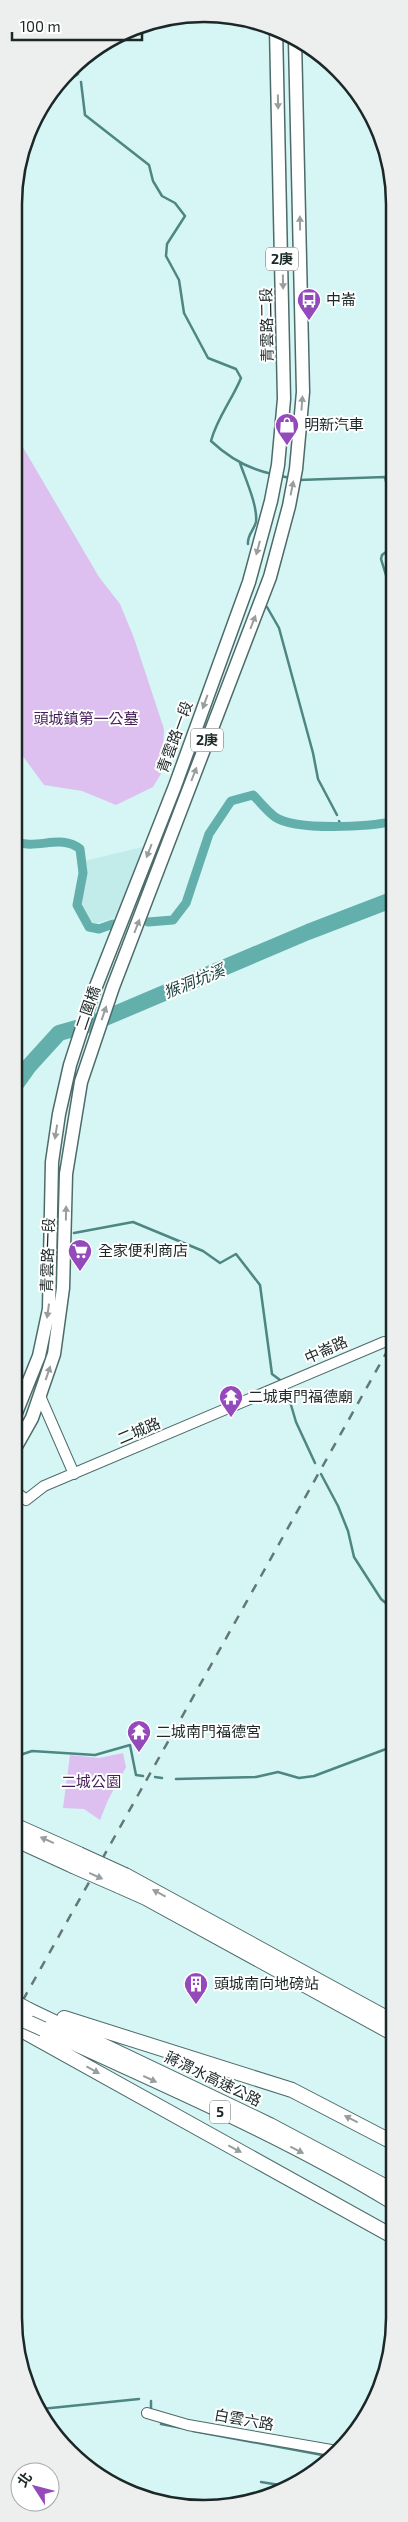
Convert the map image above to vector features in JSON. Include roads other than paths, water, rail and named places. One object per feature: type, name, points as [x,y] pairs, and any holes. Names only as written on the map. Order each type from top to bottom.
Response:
[{"type":"highway","points":[[22,1830],[76,1860],[122,1881],[386,2018]]},
{"type":"highway","points":[[22,1842],[76,1860]]},
{"type":"highway","points":[[122,1881],[146,1898],[386,2030]]},
{"type":"highway","points":[[351,1999],[386,2014]]},
{"type":"highway","name":"蔣渭水高速公路","points":[[22,2006],[386,2199]]},
{"type":"highway","name":"蔣渭水高速公路","points":[[22,2017],[47,2021],[279,2129],[386,2188]]},
{"type":"highway","points":[[47,2021],[292,2090],[386,2139]]},
{"type":"highway","points":[[22,2030],[386,2233]]},
{"type":"main road","name":"青雲路二段","points":[[271,501],[278,466],[284,399],[276,37]]},
{"type":"main road","name":"青雲路一段","points":[[119,971],[270,577],[296,469],[303,392],[295,47]]},
{"type":"main road","name":"青雲路一段","points":[[98,981],[172,793],[249,582],[271,501]]},
{"type":"main road","name":"二圍橋","points":[[89,1055],[119,971]]},
{"type":"main road","name":"二圍橋","points":[[70,1065],[98,981]]},
{"type":"main road","name":"青雲路一段","points":[[22,1436],[32,1418],[40,1396],[54,1354],[60,1322],[65,1262],[66,1174],[74,1115],[89,1055]]},
{"type":"main road","name":"青雲路一段","points":[[22,1398],[39,1356],[49,1309],[52,1162],[59,1114],[70,1065]]},
{"type":"street","name":"中崙路","points":[[280,1387],[384,1342]]},
{"type":"street","name":"二城路","points":[[22,1497],[26,1500],[44,1486],[280,1387]]},
{"type":"street","points":[[40,1396],[74,1474]]},
{"type":"street","name":"白雲六路","points":[[147,2413],[188,2425],[328,2450]]},
{"type":"waterway","points":[[81,82],[85,115],[149,165],[153,181],[162,196],[175,203],[185,216],[167,244],[166,256],[179,280],[184,313],[208,358],[236,369],[241,378],[211,441],[239,462],[272,474]]},
{"type":"waterway","points":[[240,463],[253,500],[256,515],[256,522],[248,544]]},
{"type":"waterway","points":[[280,476],[291,478]]},
{"type":"waterway","points":[[299,480],[385,477],[386,481]]},
{"type":"waterway","points":[[386,552],[382,555],[381,559],[386,575]]},
{"type":"waterway","points":[[267,607],[279,628],[313,753],[318,779],[337,815]]},
{"type":"waterway","points":[[148,922],[173,920],[186,903],[209,834],[231,801],[253,795],[275,817],[299,824],[351,826],[386,822]]},
{"type":"waterway","points":[[339,821],[342,827]]},
{"type":"waterway","points":[[22,844],[65,842],[73,844],[80,849],[83,873],[77,905],[89,927],[99,929],[113,924]]},
{"type":"waterway","name":"猴洞坑溪","points":[[22,1076],[59,1033],[91,1024],[308,932],[386,902]]},
{"type":"waterway","points":[[74,1233],[133,1222],[203,1251],[220,1263],[236,1254],[260,1285],[272,1374],[280,1380]]},
{"type":"waterway","points":[[286,1388],[296,1422],[315,1463]]},
{"type":"waterway","points":[[321,1474],[338,1506],[348,1531],[354,1557],[381,1599],[386,1603]]},
{"type":"waterway","points":[[22,1754],[32,1751],[95,1755],[130,1745],[136,1775],[143,1776]]},
{"type":"waterway","points":[[176,1779],[256,1777],[278,1772],[299,1778],[314,1776],[386,1749]]},
{"type":"waterway","points":[[155,1777],[162,1778]]},
{"type":"waterway","points":[[47,2408],[139,2399]]},
{"type":"waterway","points":[[151,2401],[151,2412]]},
{"type":"waterway","points":[[161,2424],[182,2428]]},
{"type":"waterway","points":[[193,2431],[323,2455]]},
{"type":"waterway","points":[[261,2482],[276,2484]]},
{"type":"railway","points":[[22,2002],[386,1353]]},
{"type":"place","name":"中崙","points":[[309,321]]},
{"type":"place","name":"明新汽車","points":[[287,446]]},
{"type":"place","name":"全家便利商店","points":[[80,1272]]},
{"type":"place","name":"二城東門福德廟","points":[[231,1418]]},
{"type":"place","name":"二城南門福德宮","points":[[139,1753]]},
{"type":"place","name":"頭城南向地磅站","points":[[196,2005]]},
{"type":"park label","name":"頭城鎮第一公墓","points":[[86,719]]},
{"type":"park label","name":"二城公園","points":[[91,1782]]}]
